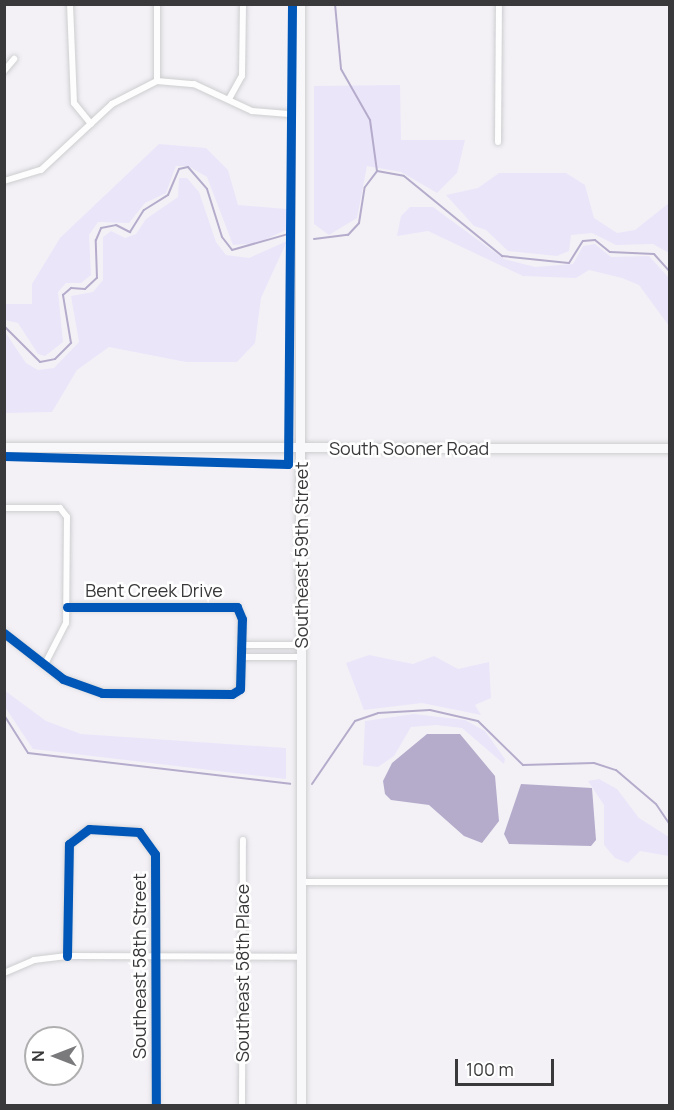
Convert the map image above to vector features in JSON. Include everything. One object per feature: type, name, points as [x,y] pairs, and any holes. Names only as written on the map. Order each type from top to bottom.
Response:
[{"type":"main road","name":"Southeast 59th Street","points":[[300,4],[301,1106]]},
{"type":"main road","name":"South Sooner Road","points":[[4,447],[669,448]]},
{"type":"street","points":[[70,4],[74,103],[91,124]]},
{"type":"street","points":[[157,4],[157,81]]},
{"type":"street","points":[[229,99],[242,76],[243,4]]},
{"type":"street","points":[[498,142],[499,4]]},
{"type":"street","points":[[4,71],[14,59]]},
{"type":"street","points":[[4,181],[42,170],[128,93],[157,81],[194,84],[252,111],[301,115]]},
{"type":"street","points":[[4,508],[64,510],[67,607],[64,633],[45,664]]},
{"type":"street","name":"Bent Creek Drive","points":[[67,607],[240,609],[242,645]]},
{"type":"street","points":[[4,633],[63,679],[102,693],[238,692],[242,645],[301,645]]},
{"type":"street","points":[[242,657],[301,657]]},
{"type":"street","name":"Southeast 58th Street","points":[[67,956],[67,852],[77,833],[89,829],[139,832],[155,854],[156,1106]]},
{"type":"street","name":"Southeast 58th Place","points":[[242,1106],[243,840]]},
{"type":"street","points":[[301,882],[669,882]]},
{"type":"street","points":[[4,973],[34,960],[67,956],[301,957]]},
{"type":"shaded area","points":[[400,85],[401,140],[465,140],[457,173],[437,193],[401,172],[367,166],[357,218],[329,235],[314,224],[314,86]]},
{"type":"shaded area","points":[[159,144],[206,148],[228,170],[238,205],[287,209],[288,229],[258,243],[233,245],[207,177],[188,166],[176,166],[166,193],[145,203],[129,223],[98,222],[89,235],[91,275],[81,283],[66,283],[58,292],[63,342],[45,356],[38,354],[18,323],[5,320],[5,304],[32,304],[32,284],[60,238]]},
{"type":"shaded area","points":[[499,173],[566,173],[585,185],[594,218],[617,233],[635,230],[669,203],[669,253],[653,244],[616,245],[592,233],[571,235],[569,251],[557,256],[508,251],[486,230],[474,226],[446,195],[478,188]]},
{"type":"shaded area","points":[[179,178],[187,178],[199,192],[216,242],[226,255],[249,258],[287,241],[261,298],[255,343],[237,362],[186,362],[109,347],[77,370],[52,412],[5,413],[5,332],[26,363],[38,370],[54,368],[79,342],[71,296],[93,292],[103,280],[103,237],[111,231],[125,238],[136,234],[146,219],[178,197]]},
{"type":"shaded area","points":[[410,207],[433,207],[504,259],[535,267],[573,264],[583,246],[595,244],[611,257],[649,256],[669,278],[669,326],[639,285],[622,278],[589,270],[576,278],[523,276],[428,231],[397,236],[401,216]]},
{"type":"shaded area","points":[[369,655],[413,664],[434,656],[458,669],[489,662],[491,698],[475,705],[481,715],[422,703],[364,710],[346,663]]},
{"type":"shaded area","points":[[4,690],[46,721],[81,734],[286,748],[286,779],[33,749],[5,707]]},
{"type":"shaded area","points":[[414,714],[465,720],[485,731],[505,759],[504,764],[462,728],[436,725],[411,727],[394,756],[378,767],[363,765],[365,721]]},
{"type":"shaded area","points":[[427,734],[460,734],[495,776],[499,821],[482,843],[464,836],[429,805],[391,800],[385,794],[383,781],[392,763]]},
{"type":"shaded area","points":[[599,779],[617,789],[639,818],[669,837],[669,856],[640,851],[628,863],[615,858],[604,845],[604,805],[588,781]]},
{"type":"shaded area","points":[[521,784],[592,788],[596,840],[591,846],[509,844],[504,834]]},
{"type":"waterway","points":[[335,4],[341,69],[370,120],[377,171]]},
{"type":"waterway","points":[[4,326],[40,362],[55,359],[71,343],[63,295],[71,288],[85,289],[97,278],[96,240],[101,228],[116,225],[130,232],[144,210],[168,195],[179,169],[188,167],[207,189],[222,237],[232,250],[288,234]]},
{"type":"waterway","points":[[377,171],[404,176],[502,256],[569,263],[583,241],[595,240],[610,252],[654,254],[670,272]]},
{"type":"waterway","points":[[314,239],[348,235],[359,223],[365,187],[377,171]]},
{"type":"waterway","points":[[312,784],[355,721],[378,713],[430,710],[478,721],[523,765],[594,763],[616,770],[656,804],[670,825]]},
{"type":"waterway","points":[[4,715],[28,753],[290,784]]},
{"type":"cycle path","points":[[4,456],[288,464],[292,4]]},
{"type":"cycle path","points":[[4,633],[63,679],[102,693],[232,694],[240,689],[242,619],[237,607],[67,607]]},
{"type":"cycle path","points":[[67,956],[69,844],[89,829],[139,832],[155,854],[156,1106]]}]
